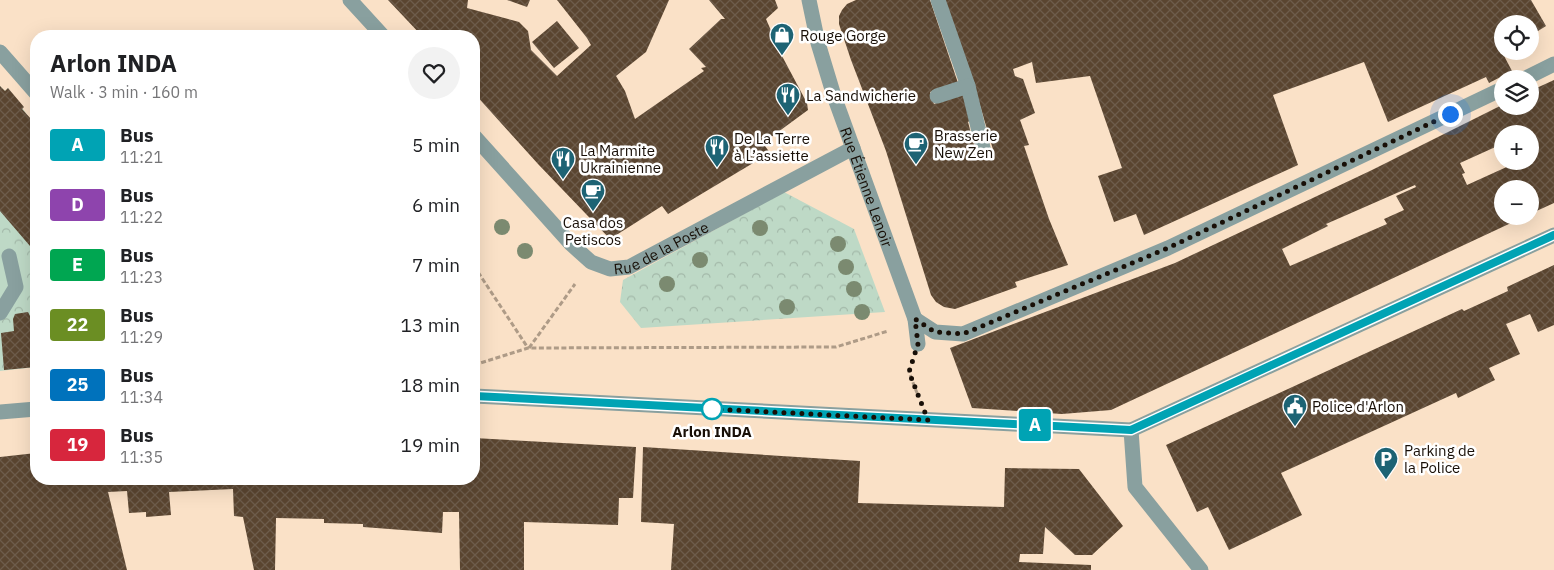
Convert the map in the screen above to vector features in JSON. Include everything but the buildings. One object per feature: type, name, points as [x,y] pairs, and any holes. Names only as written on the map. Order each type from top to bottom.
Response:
[{"type":"street","points":[[350,0],[378,30]]},
{"type":"street","name":"Rue Étienne Lenoir","points":[[809,0],[818,43],[834,96],[915,319],[918,344]]},
{"type":"street","points":[[938,0],[968,86],[984,152]]},
{"type":"street","points":[[0,52],[30,86]]},
{"type":"street","points":[[1539,72],[1554,64]]},
{"type":"street","points":[[937,96],[968,86]]},
{"type":"street","points":[[915,319],[935,332],[963,334],[1168,248],[1494,93]]},
{"type":"street","name":"Rue de la Poste","points":[[480,143],[572,244],[591,262],[610,269],[629,267],[853,148]]},
{"type":"street","points":[[480,396],[1131,430],[1554,235]]},
{"type":"street","points":[[0,313],[16,287],[9,256]]},
{"type":"street","points":[[0,412],[30,409]]},
{"type":"street","points":[[1131,430],[1135,487],[1201,570]]},
{"type":"path","points":[[528,348],[591,262]]},
{"type":"path","points":[[480,275],[528,348]]},
{"type":"path","points":[[480,363],[528,348],[836,347],[886,332],[915,319]]},
{"type":"path","points":[[918,344],[909,372],[928,420]]},
{"type":"green space","points":[[0,86],[5,91],[8,88],[30,119],[30,368],[0,371]]},
{"type":"green space","points":[[784,192],[854,229],[885,312],[641,328],[620,302],[623,280]]},
{"type":"green space","points":[[0,236],[30,259],[30,268],[0,317]]},
{"type":"bus line","name":"A","points":[[480,396],[1131,430],[1554,235]]},
{"type":"place","name":"Rouge Gorge","points":[[782,56]]},
{"type":"place","name":"La Sandwicherie","points":[[788,116]]},
{"type":"place","name":"Brasserie New Zen","points":[[916,165]]},
{"type":"place","name":"De La Terre à L’assiette","points":[[717,168]]},
{"type":"place","name":"La Marmite Ukrainienne","points":[[563,180]]},
{"type":"place","name":"Casa dos Petiscos","points":[[593,212]]},
{"type":"place","name":"Arlon INDA","points":[[712,409]]},
{"type":"place","name":"Police d'Arlon","points":[[1295,427]]},
{"type":"place","name":"Parking de la Police","points":[[1386,480]]},
{"type":"route","points":[[712,409],[928,420],[909,372],[918,344],[915,319],[935,332],[963,334],[1168,248],[1450,114]]}]
